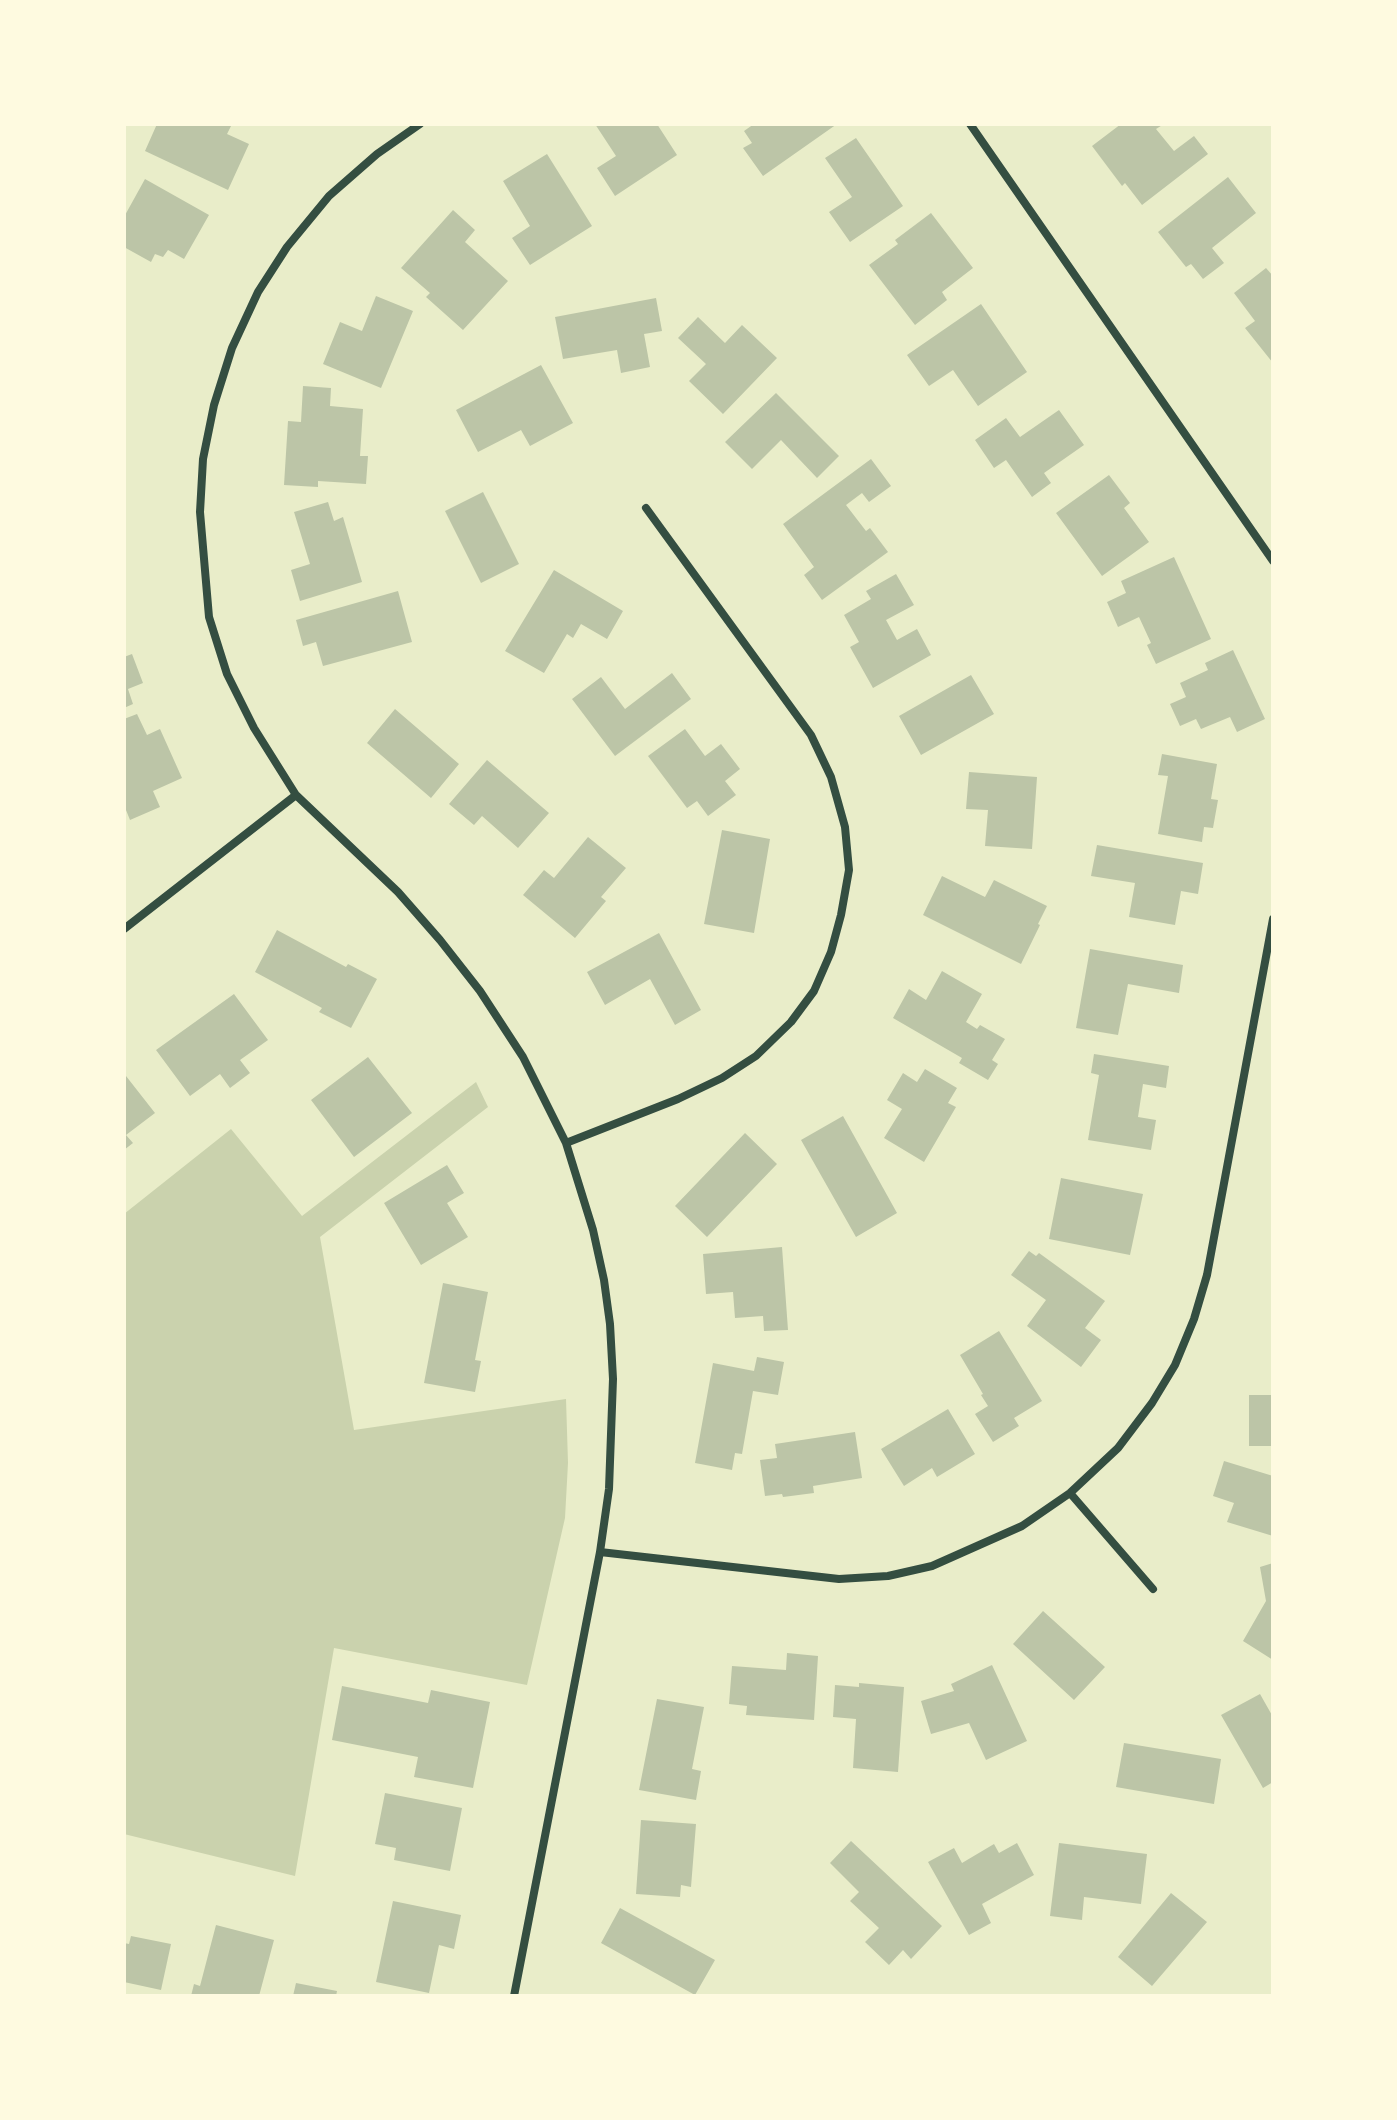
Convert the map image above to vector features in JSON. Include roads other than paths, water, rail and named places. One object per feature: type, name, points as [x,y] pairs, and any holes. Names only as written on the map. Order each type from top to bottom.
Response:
[{"type":"street","points":[[420,124],[377,154],[329,196],[287,247],[258,292],[232,348],[214,405],[203,459],[200,512],[209,617],[227,674],[254,728],[296,795],[398,892],[480,991],[523,1057],[566,1143],[593,1230],[610,1324],[612,1438],[609,1489],[600,1552],[514,1996]]},
{"type":"street","points":[[970,124],[1273,561]]},
{"type":"street","points":[[566,1143],[678,1099],[722,1078],[756,1056],[791,1022],[814,991],[831,952],[849,870],[845,827],[831,777],[811,735],[646,508]]},
{"type":"street","points":[[124,929],[296,795]]},
{"type":"street","points":[[600,1552],[839,1579],[888,1576],[932,1566],[1022,1526],[1070,1493],[1118,1448],[1152,1403],[1175,1365],[1194,1319],[1207,1275],[1273,919]]},
{"type":"street","points":[[1070,1493],[1153,1589]]}]
